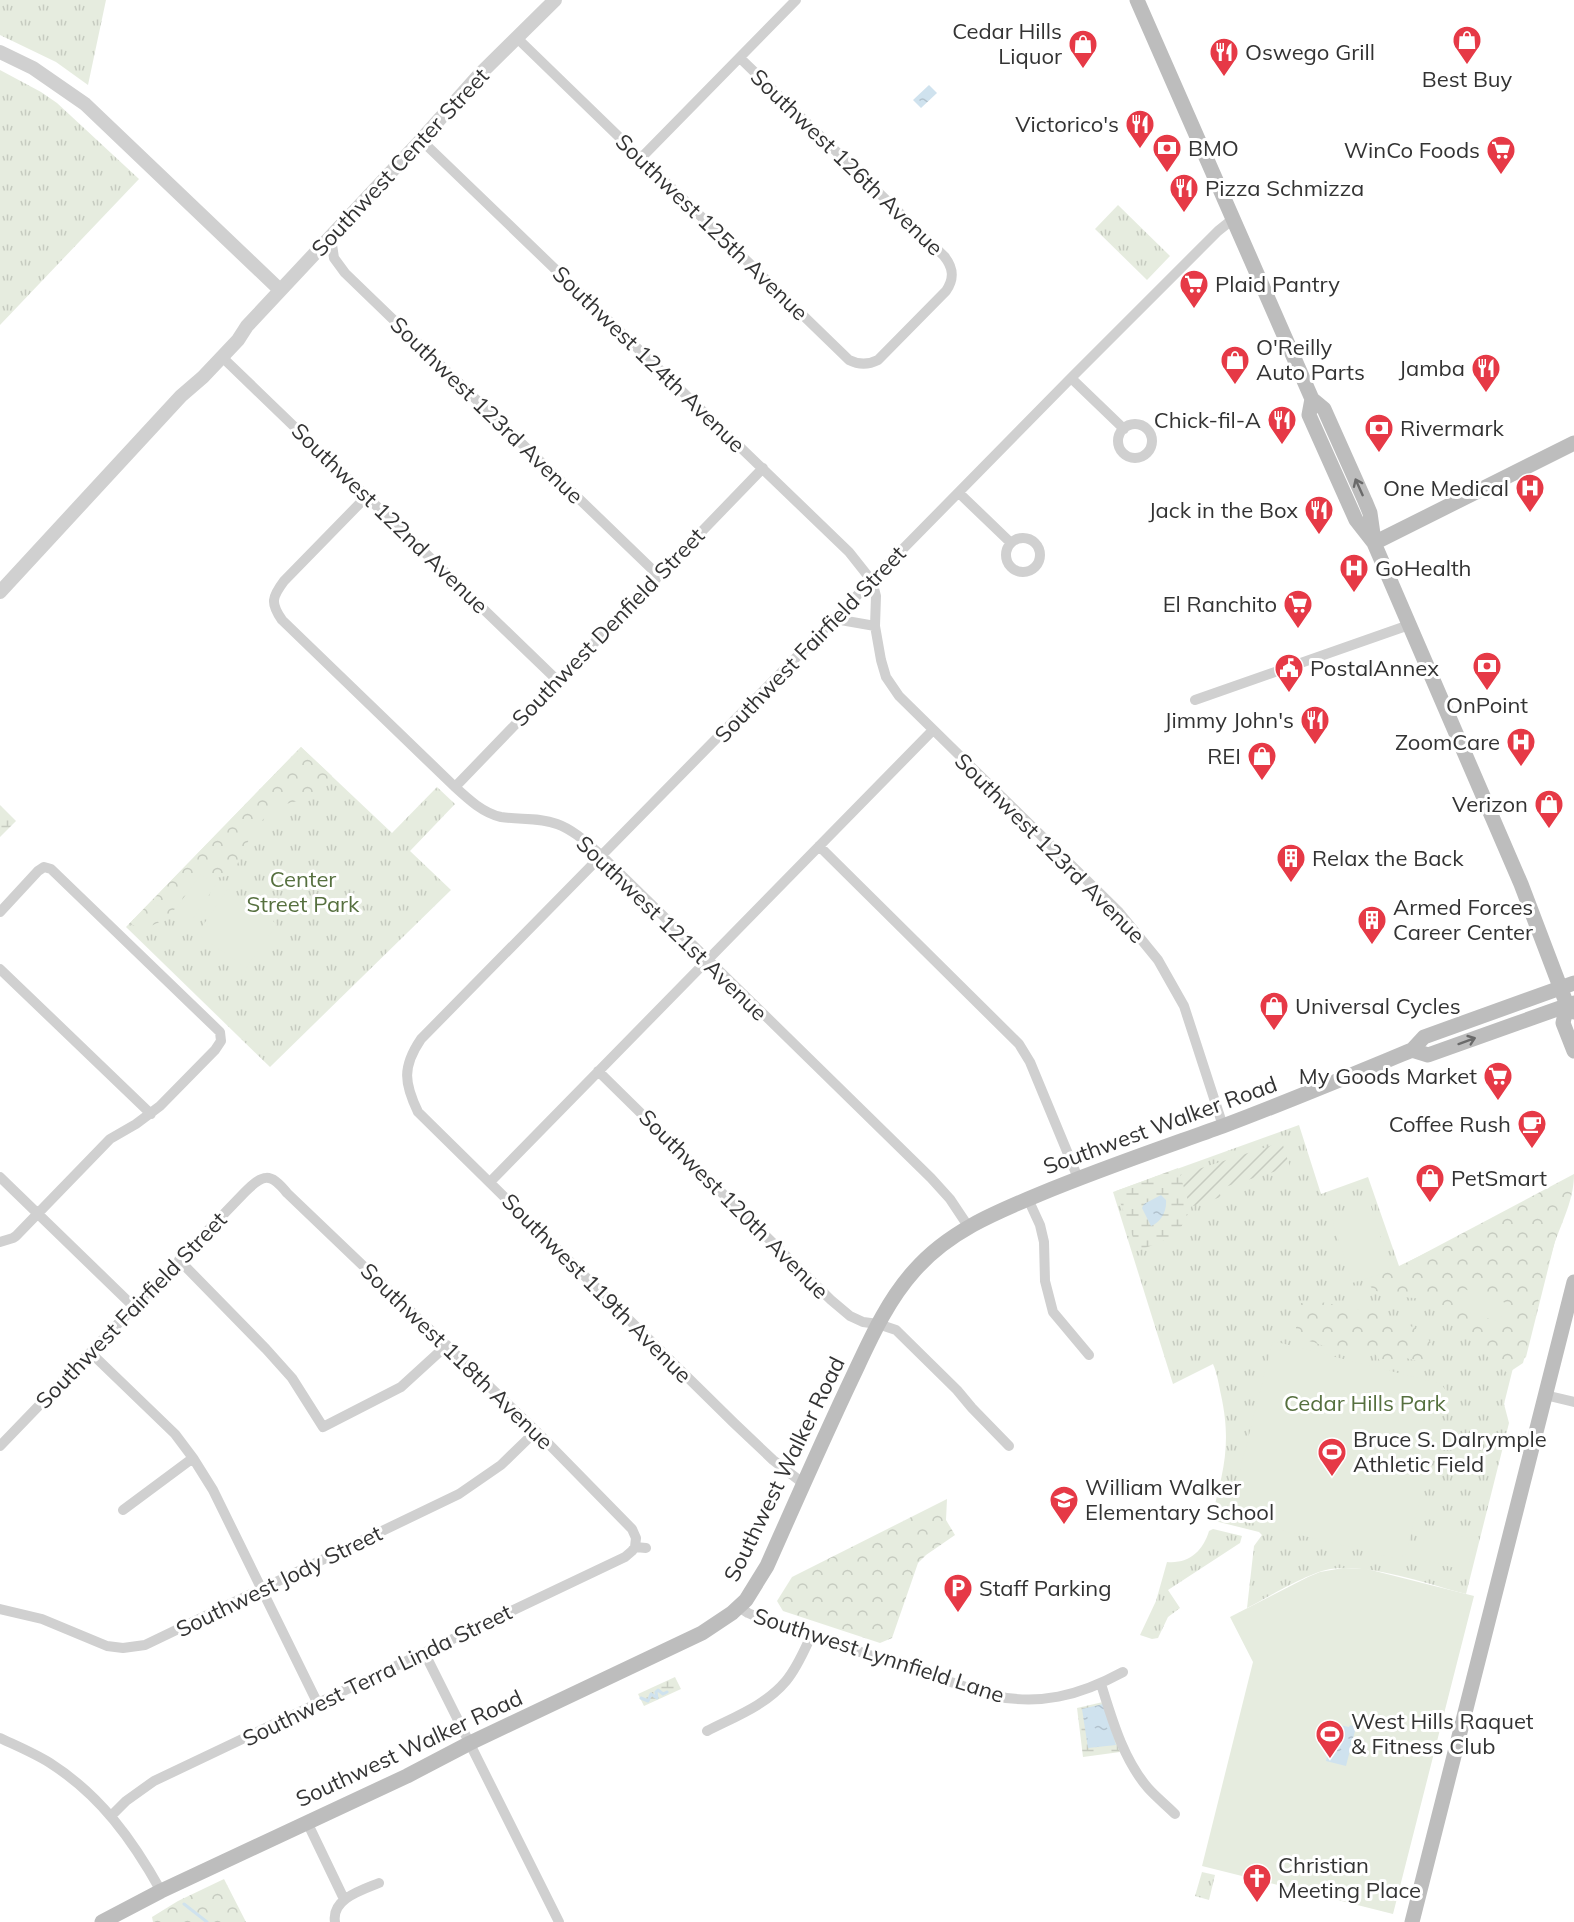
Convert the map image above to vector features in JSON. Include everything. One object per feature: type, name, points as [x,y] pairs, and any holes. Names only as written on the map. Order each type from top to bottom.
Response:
[{"type":"main road","points":[[1137,0],[1312,399],[1309,416],[1356,520],[1374,543],[1567,985],[1572,1007],[1563,1023],[1574,1051]]},
{"type":"main road","points":[[1374,543],[1574,443]]},
{"type":"main road","name":"Southwest Walker Road","points":[[102,1922],[161,1891],[407,1776],[470,1743],[684,1642],[718,1623],[739,1607],[753,1591],[767,1566],[878,1324],[893,1298],[914,1270],[939,1246],[969,1226],[1078,1178],[1292,1100],[1412,1050],[1424,1037],[1567,985]]},
{"type":"main road","name":"Southwest Walker Road","points":[[1412,1050],[1428,1055],[1572,1007]]},
{"type":"main road","points":[[1412,1922],[1574,1282]]},
{"type":"street","name":"Southwest Center Street","points":[[0,592],[190,387],[203,377],[238,340],[247,326],[422,140],[480,74],[555,0]]},
{"type":"street","points":[[641,158],[796,0]]},
{"type":"street","name":"Southwest 125th Avenue","points":[[516,37],[849,360],[864,365],[878,360],[913,324]]},
{"type":"street","points":[[0,52],[33,68],[85,104],[280,290]]},
{"type":"street","name":"Southwest 126th Avenue","points":[[740,58],[948,261],[952,272],[950,286],[913,324]]},
{"type":"street","name":"Southwest 124th Avenue","points":[[422,140],[849,552],[872,581]]},
{"type":"street","name":"Southwest Fairfield Street","points":[[406,1080],[407,1065],[421,1039],[1071,378],[1218,231],[1233,219]]},
{"type":"street","name":"Southwest 123rd Avenue","points":[[331,238],[334,258],[345,273],[658,575]]},
{"type":"street","name":"Southwest Center Street","points":[[190,387],[198,373],[232,336],[247,326]]},
{"type":"street","name":"Southwest 122nd Avenue","points":[[222,357],[557,680]]},
{"type":"street","points":[[1071,378],[1124,429]]},
{"type":"street","name":"Southwest Denfield Street","points":[[455,787],[762,468]]},
{"type":"street","points":[[959,493],[1011,543]]},
{"type":"street","name":"Southwest 121st Avenue","points":[[367,496],[276,591],[273,600],[275,610],[282,620],[477,806],[500,817],[541,820],[557,824],[582,839],[602,856],[931,1178],[950,1199],[969,1226]]},
{"type":"street","name":"Southwest 123rd Avenue","points":[[872,581],[876,596],[875,626],[886,676],[899,696],[1118,911],[1158,960],[1184,1006],[1223,1125]]},
{"type":"street","points":[[835,619],[875,626]]},
{"type":"street","points":[[1195,700],[1409,625]]},
{"type":"street","points":[[490,1182],[933,730]]},
{"type":"street","points":[[819,846],[1019,1044],[1030,1062],[1078,1178]]},
{"type":"street","points":[[0,912],[38,871],[44,867],[51,869],[220,1032],[221,1041],[215,1050],[151,1114],[110,1139],[13,1238],[0,1242]]},
{"type":"street","points":[[0,969],[151,1114]]},
{"type":"street","name":"Southwest 120th Avenue","points":[[598,1071],[831,1300],[850,1316],[863,1322],[896,1330],[1010,1446]]},
{"type":"street","name":"Southwest 119th Avenue","points":[[406,1080],[409,1094],[418,1112],[765,1453],[804,1484]]},
{"type":"street","points":[[0,1176],[134,1307]]},
{"type":"street","name":"Southwest Fairfield Street","points":[[0,1446],[251,1186],[264,1177]]},
{"type":"street","name":"Southwest 118th Avenue","points":[[264,1177],[275,1180],[536,1431],[632,1529],[641,1548]]},
{"type":"street","points":[[1028,1199],[1044,1242],[1045,1281],[1050,1305],[1058,1319],[1089,1355]]},
{"type":"street","points":[[180,1260],[292,1378],[323,1427],[401,1387],[447,1345]]},
{"type":"street","points":[[90,1353],[175,1434],[193,1458],[213,1490],[318,1704]]},
{"type":"street","points":[[1545,1395],[1574,1402]]},
{"type":"street","name":"Southwest Jody Street","points":[[0,1609],[42,1619],[107,1647],[123,1648],[145,1645],[459,1494],[501,1465],[536,1431]]},
{"type":"street","points":[[123,1510],[193,1458]]},
{"type":"street","name":"Southwest Terra Linda Street","points":[[112,1815],[126,1801],[154,1781],[641,1548]]},
{"type":"street","name":"Southwest Lynnfield Lane","points":[[739,1607],[760,1618],[811,1636],[990,1695],[1007,1698],[1026,1700],[1064,1697],[1101,1684],[1123,1672]]},
{"type":"street","points":[[707,1731],[761,1704],[776,1692],[796,1666],[811,1636]]},
{"type":"street","points":[[424,1652],[559,1922]]},
{"type":"street","points":[[1101,1684],[1129,1760],[1147,1787],[1175,1814]]},
{"type":"street","points":[[0,1738],[35,1754],[62,1770],[88,1790],[112,1815],[139,1852],[161,1891]]},
{"type":"street","points":[[307,1822],[344,1899]]},
{"type":"street","points":[[335,1922],[334,1915],[344,1899],[378,1883]]},
{"type":"green space","points":[[0,0],[106,0],[88,85],[56,62],[0,35]]},
{"type":"green space","points":[[0,70],[57,103],[139,179],[0,325]]},
{"type":"green space","points":[[1118,205],[1170,256],[1147,280],[1095,229]]},
{"type":"green space","name":"Center Street Park","points":[[301,747],[392,833],[437,787],[455,804],[410,851],[451,890],[270,1067],[126,927]]},
{"type":"green space","points":[[301,747],[332,776],[312,797],[286,804],[269,814],[255,827],[234,871],[227,876],[215,878],[201,873],[177,907],[161,921],[143,927],[129,924]]},
{"type":"green space","points":[[0,805],[16,821],[0,837]]},
{"type":"green space","points":[[201,874],[216,885],[193,918],[177,907]]},
{"type":"green space","points":[[228,889],[277,924],[246,968],[197,934]]},
{"type":"green space","name":"Cedar Hills Park","points":[[1299,1125],[1321,1194],[1368,1177],[1399,1266],[1567,1185],[1526,1357],[1513,1368],[1504,1404],[1509,1423],[1466,1594],[1380,1572],[1345,1568],[1330,1569],[1311,1575],[1247,1608],[1254,1546],[1262,1535],[1259,1532],[1211,1520],[1225,1459],[1226,1444],[1224,1413],[1216,1371],[1213,1364],[1173,1384],[1113,1192]]},
{"type":"green space","points":[[1282,1142],[1290,1167],[1218,1189],[1221,1197],[1190,1207],[1180,1175]]},
{"type":"green space","points":[[1178,1168],[1191,1208],[1177,1235],[1138,1251],[1116,1191]]},
{"type":"green space","points":[[1574,1174],[1570,1202],[1554,1245],[1523,1363],[1508,1373],[1487,1356],[1442,1307],[1425,1299],[1385,1294],[1371,1287],[1369,1281],[1374,1276],[1391,1271]]},
{"type":"green space","points":[[1370,1203],[1391,1271],[1352,1283],[1331,1216]]},
{"type":"green space","points":[[1464,1289],[1506,1303],[1499,1322],[1458,1308]]},
{"type":"green space","points":[[1321,1302],[1368,1311],[1402,1322],[1428,1339],[1435,1351],[1427,1361],[1423,1362],[1400,1358],[1386,1363],[1380,1361],[1375,1354],[1360,1347],[1343,1352],[1303,1339],[1297,1332],[1293,1314],[1295,1304]]},
{"type":"green space","name":"Bruce S. DaIrymple Athletic Field","points":[[1273,1341],[1441,1384],[1447,1392],[1406,1554],[1397,1559],[1228,1517]]},
{"type":"green space","points":[[947,1499],[946,1520],[955,1535],[918,1563],[892,1638],[880,1643],[783,1611],[777,1601],[792,1577]]},
{"type":"green space","points":[[1427,1527],[1475,1540],[1467,1571],[1419,1559]]},
{"type":"green space","points":[[1213,1529],[1242,1536],[1240,1543],[1168,1590],[1180,1608],[1168,1617],[1158,1638],[1152,1639],[1140,1635],[1156,1601],[1167,1562],[1182,1561],[1194,1555],[1203,1545],[1209,1531]]},
{"type":"green space","name":"West Hills Raquet & Fitness Club","points":[[1343,1568],[1367,1569],[1474,1596],[1393,1914],[1202,1866],[1253,1662],[1230,1617],[1308,1577],[1320,1572]]},
{"type":"green space","points":[[675,1677],[681,1689],[644,1706],[638,1694]]},
{"type":"green space","points":[[1103,1702],[1120,1752],[1083,1757],[1077,1708]]},
{"type":"green space","points":[[1202,1872],[1215,1875],[1209,1900],[1195,1896]]},
{"type":"green space","points":[[224,1879],[246,1922],[153,1922],[152,1917],[178,1901]]},
{"type":"water","points":[[929,85],[937,93],[921,108],[913,100]]},
{"type":"water","points":[[1161,1195],[1166,1200],[1164,1212],[1158,1222],[1151,1226],[1142,1208],[1144,1204]]},
{"type":"water","points":[[1103,1704],[1116,1745],[1088,1748],[1082,1709]]},
{"type":"water","points":[[1335,1724],[1356,1727],[1346,1766],[1326,1761]]},
{"type":"waterway","points":[[641,1698],[648,1701],[651,1694],[657,1698],[658,1690],[663,1694],[667,1692]]},
{"type":"waterway","points":[[184,1904],[207,1922]]},
{"type":"place","name":"Best Buy","points":[[1467,66]]},
{"type":"place","name":"Cedar Hills Liquor","points":[[1083,70]]},
{"type":"place","name":"Oswego Grill","points":[[1224,78]]},
{"type":"place","name":"Victorico's","points":[[1140,150]]},
{"type":"place","name":"BMO","points":[[1167,174]]},
{"type":"place","name":"WinCo Foods","points":[[1501,176]]},
{"type":"place","name":"Pizza Schmizza","points":[[1184,214]]},
{"type":"place","name":"Plaid Pantry","points":[[1194,310]]},
{"type":"place","name":"O'Reilly Auto Parts","points":[[1235,386]]},
{"type":"place","name":"Jamba","points":[[1486,394]]},
{"type":"place","name":"Chick-fil-A","points":[[1282,446]]},
{"type":"place","name":"Rivermark","points":[[1379,454]]},
{"type":"place","name":"One Medical","points":[[1530,514]]},
{"type":"place","name":"Jack in the Box","points":[[1319,536]]},
{"type":"place","name":"GoHealth","points":[[1354,594]]},
{"type":"place","name":"El Ranchito","points":[[1298,630]]},
{"type":"place","name":"OnPoint","points":[[1487,692]]},
{"type":"place","name":"PostalAnnex","points":[[1289,694]]},
{"type":"place","name":"Jimmy John's","points":[[1315,746]]},
{"type":"place","name":"ZoomCare","points":[[1521,768]]},
{"type":"place","name":"REI","points":[[1262,782]]},
{"type":"place","name":"Verizon","points":[[1549,830]]},
{"type":"place","name":"Relax the Back","points":[[1291,884]]},
{"type":"place","name":"Armed Forces Career Center","points":[[1372,946]]},
{"type":"place","name":"Universal Cycles","points":[[1274,1032]]},
{"type":"place","name":"My Goods Market","points":[[1498,1102]]},
{"type":"place","name":"Coffee Rush","points":[[1532,1150]]},
{"type":"place","name":"PetSmart","points":[[1430,1204]]},
{"type":"place","name":"Bruce S. DaIrymple Athletic Field","points":[[1332,1478]]},
{"type":"place","name":"William Walker Elementary School","points":[[1064,1526]]},
{"type":"place","name":"Staff Parking","points":[[958,1614]]},
{"type":"place","name":"West Hills Raquet & Fitness Club","points":[[1330,1760]]},
{"type":"place","name":"Christian Meeting Place","points":[[1257,1904]]}]
